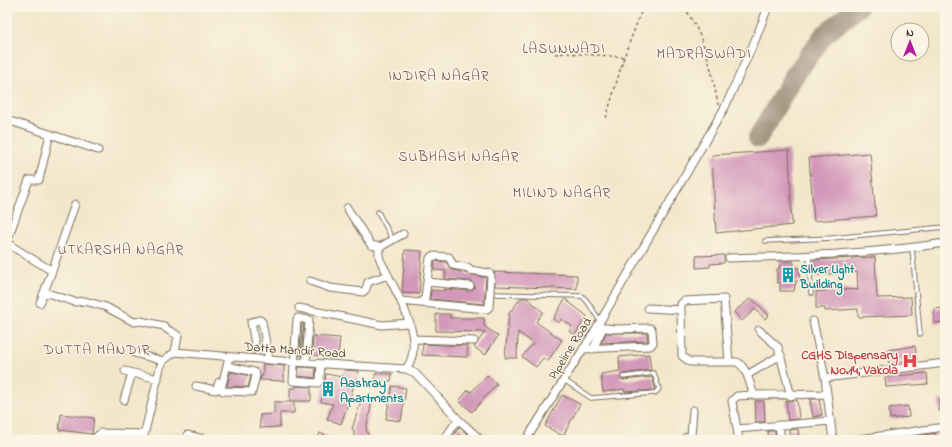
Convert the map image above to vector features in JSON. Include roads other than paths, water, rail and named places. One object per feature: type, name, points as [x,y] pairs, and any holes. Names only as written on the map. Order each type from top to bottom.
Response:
[{"type":"street","name":"Pipeline Road","points":[[526,440],[583,349],[599,328],[631,268],[720,115],[756,38],[768,7]]},
{"type":"street","points":[[7,120],[98,150]]},
{"type":"street","points":[[50,134],[39,180],[29,180],[7,241],[13,247],[52,271]]},
{"type":"street","points":[[40,303],[75,204]]},
{"type":"street","points":[[347,208],[371,245],[380,247],[404,234]]},
{"type":"street","points":[[729,258],[809,256],[912,248],[945,243]]},
{"type":"street","points":[[380,247],[378,257],[410,323],[414,352],[412,361],[406,369],[415,373],[458,419],[481,440]]},
{"type":"street","points":[[401,302],[487,309],[489,307],[491,276],[488,273],[453,265],[449,257],[433,256],[430,258],[425,298],[420,303]]},
{"type":"street","points":[[310,281],[330,288],[363,292],[366,289],[368,282],[388,275]]},
{"type":"street","points":[[427,282],[470,286]]},
{"type":"street","points":[[44,292],[75,302],[85,301],[106,307],[134,322],[141,321],[164,326],[166,330],[175,333],[178,336],[175,352],[163,361],[144,437],[101,433],[92,440]]},
{"type":"street","points":[[729,362],[724,299],[684,301],[680,304],[682,356],[685,360],[690,362],[729,362],[741,364],[754,395]]},
{"type":"street","points":[[299,308],[382,325],[410,323]]},
{"type":"street","points":[[648,308],[680,310]]},
{"type":"street","points":[[306,360],[309,320],[298,318],[294,359],[295,382],[318,383],[320,380],[321,364]]},
{"type":"street","points":[[812,321],[825,378],[833,440]]},
{"type":"street","points":[[583,349],[593,349],[650,346],[652,343],[652,330],[650,328],[599,328],[593,349]]},
{"type":"street","points":[[759,330],[774,342],[781,355],[791,396]]},
{"type":"street","points":[[413,339],[474,341]]},
{"type":"street","points":[[268,349],[269,360]]},
{"type":"street","name":"Datta Mandir Road","points":[[175,352],[269,360],[294,359],[306,360],[321,364],[406,369]]},
{"type":"street","points":[[134,353],[163,361]]},
{"type":"street","points":[[746,375],[781,355]]},
{"type":"street","points":[[227,366],[254,372],[256,375],[252,392],[223,391],[221,389],[228,357]]},
{"type":"street","points":[[196,386],[216,390],[228,357]]},
{"type":"street","points":[[825,378],[945,363]]},
{"type":"street","points":[[124,400],[128,372],[158,379]]},
{"type":"street","points":[[739,440],[732,404],[734,397],[754,395],[791,396],[826,394]]},
{"type":"street","points":[[684,440],[686,437],[691,436],[693,410]]},
{"type":"street","points":[[444,440],[458,419]]},
{"type":"street","points":[[737,429],[831,421]]},
{"type":"street","points":[[779,425],[781,440]]},
{"type":"street","points":[[852,440],[945,427]]},
{"type":"street","points":[[187,435],[208,440]]},
{"type":"lane","points":[[378,212],[393,240]]},
{"type":"lane","points":[[765,241],[832,238],[945,227]]},
{"type":"lane","points":[[912,248],[920,334]]},
{"type":"lane","points":[[809,256],[811,293]]},
{"type":"lane","points":[[497,294],[582,296],[587,301],[599,328]]},
{"type":"lane","points":[[564,380],[590,398],[655,393],[659,389],[654,373],[623,377]]},
{"type":"place","name":"Silver Light Building","points":[[788,275]]},
{"type":"place","name":"CGHS Dispensary No.14, Vakola","points":[[910,361]]},
{"type":"place","name":"Aashray Apartments","points":[[328,389]]},
{"type":"district","name":"LASUNWADI","points":[[564,48]]},
{"type":"district","name":"MADRASWADI","points":[[704,53]]},
{"type":"district","name":"INDIRA NAGAR","points":[[439,75]]},
{"type":"district","name":"SUBHASH NAGAR","points":[[459,156]]},
{"type":"district","name":"MILIND NAGAR","points":[[562,192]]},
{"type":"district","name":"UTKARSHA NAGAR","points":[[121,249]]},
{"type":"district","name":"DUTTA MANDIR","points":[[97,349]]}]
